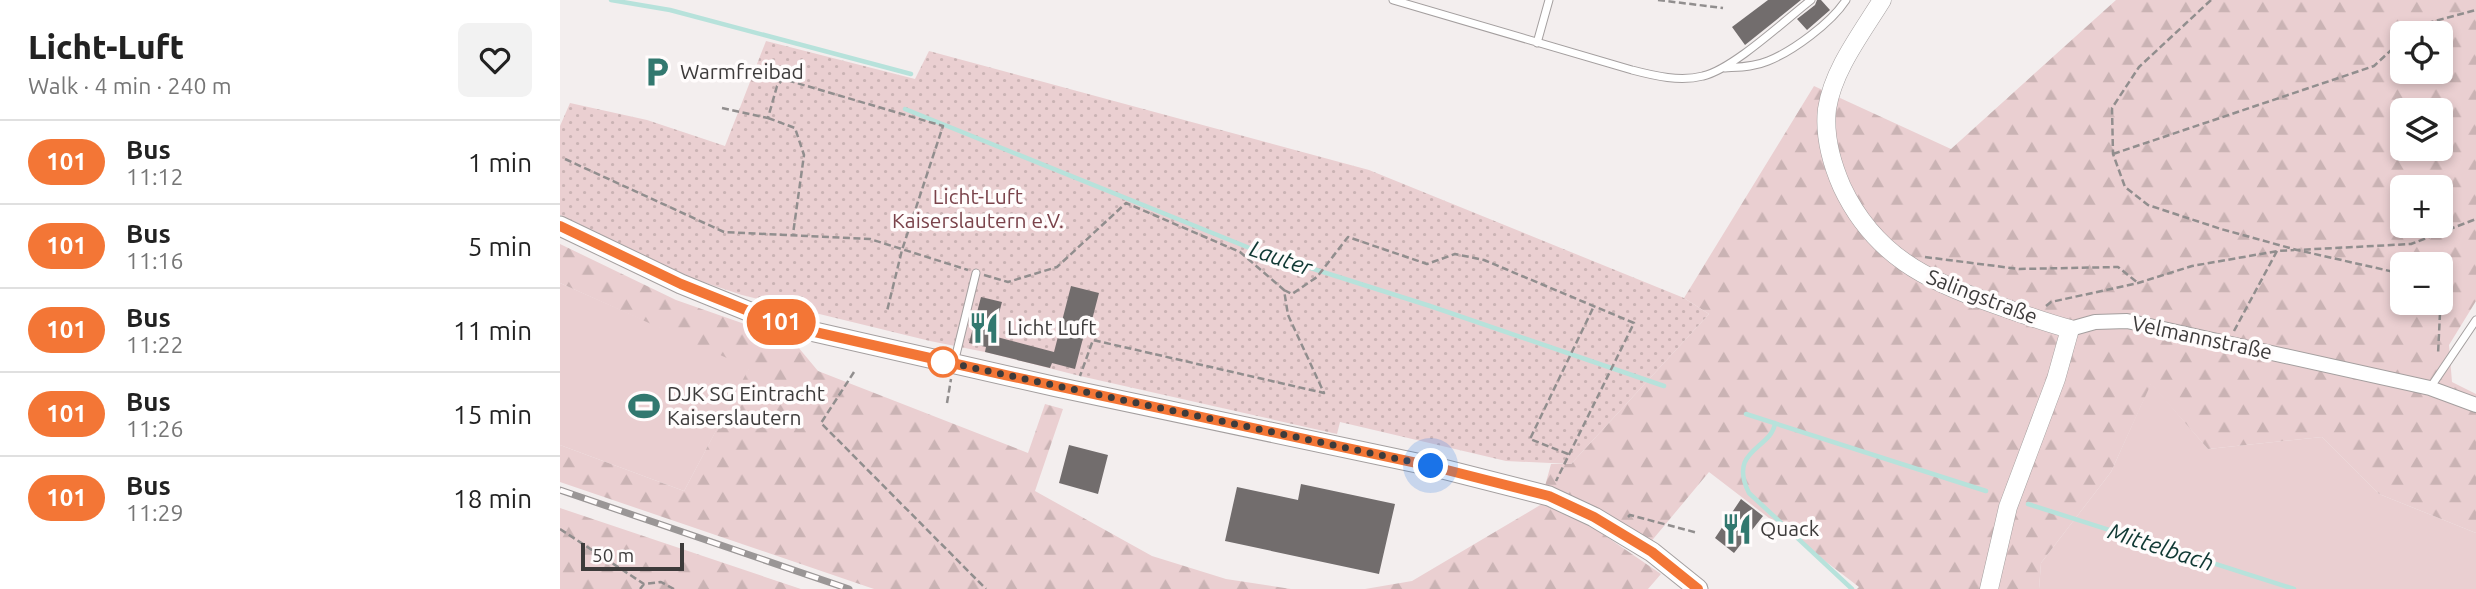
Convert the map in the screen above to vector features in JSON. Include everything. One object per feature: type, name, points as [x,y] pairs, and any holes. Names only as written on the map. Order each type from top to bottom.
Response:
[{"type":"main road","points":[[560,226],[681,284],[751,312],[806,330],[1418,463],[1549,496],[1618,531],[1652,552],[1698,589]]},
{"type":"street","name":"Salingstraße","points":[[1882,0],[1835,81],[1827,110],[1827,135],[1835,171],[1849,201],[1867,228],[1906,265],[1927,278],[1951,289],[2070,329]]},
{"type":"street","name":"Velmannstraße","points":[[2070,329],[2095,322],[2127,321],[2432,386],[2476,405]]},
{"type":"street","points":[[1989,589],[2008,507],[2056,379],[2070,329]]},
{"type":"lane","points":[[1394,0],[1661,77],[1701,77],[1724,68],[1811,0]]},
{"type":"lane","points":[[1537,43],[1549,0]]},
{"type":"lane","points":[[1724,68],[1769,61],[1821,27],[1846,0]]},
{"type":"lane","points":[[954,364],[976,273]]},
{"type":"lane","points":[[2432,386],[2476,320]]},
{"type":"path","points":[[1658,0],[1723,8]]},
{"type":"path","points":[[2211,0],[2139,67],[2112,108],[2113,154],[2125,187],[2148,205],[2221,229],[2390,271]]},
{"type":"path","points":[[2435,21],[2476,10]]},
{"type":"path","points":[[2113,154],[2374,66],[2390,51]]},
{"type":"path","points":[[768,118],[777,86],[783,79],[943,126],[902,250],[887,311]]},
{"type":"path","points":[[722,108],[768,118],[795,128],[804,155],[793,235]]},
{"type":"path","points":[[565,159],[724,232],[870,239],[1008,282],[1057,267],[1126,203],[1240,252],[1292,294],[1317,277],[1348,237],[1427,264],[1455,254],[1485,260],[1634,323],[1551,490]]},
{"type":"path","points":[[2039,311],[2051,302],[2138,282],[2192,266],[2277,251],[2412,244],[2476,219]]},
{"type":"path","points":[[2233,334],[2277,251]]},
{"type":"path","points":[[1915,261],[1927,256],[2019,269],[2118,267],[2138,282]]},
{"type":"path","points":[[1079,379],[1093,340],[1324,393],[1288,315],[1284,290]]},
{"type":"path","points":[[1569,454],[1530,439],[1594,306]]},
{"type":"path","points":[[2432,386],[2439,350],[2440,315]]},
{"type":"path","points":[[947,403],[954,364]]},
{"type":"path","points":[[854,372],[821,423],[986,589]]},
{"type":"path","points":[[1618,531],[1630,515],[1698,533]]},
{"type":"path","points":[[560,529],[644,584],[661,582],[674,589]]},
{"type":"path","points":[[640,589],[644,584]]},
{"type":"green space","points":[[2116,0],[2476,0],[2476,301],[2449,345],[2452,382],[2476,394],[2476,533],[2379,494],[2322,437],[2208,449],[2151,384],[2111,472],[2041,563],[2039,589],[1857,589],[1859,587],[1709,472],[1649,544],[1545,486],[1551,464],[1571,464],[1709,314],[1684,298],[1814,86],[1951,149]]},
{"type":"green space","name":"Licht-Luft Kaiserslautern e.V.","points":[[766,41],[915,79],[929,51],[1369,170],[1684,298],[1709,314],[1571,464],[1506,461],[1340,422],[1337,434],[742,295],[694,279],[560,215],[560,126],[570,103],[647,120],[725,146]]},
{"type":"green space","points":[[560,244],[676,300],[793,341],[818,371],[1028,453],[1045,404],[1063,409],[1035,491],[1152,556],[1226,579],[1291,589],[874,589],[560,482],[560,445],[684,491],[749,368],[560,283]]},
{"type":"green space","name":"DJK SG Eintracht Kaiserslautern","points":[[560,283],[750,367],[684,491],[560,445]]},
{"type":"green space","points":[[2151,383],[2208,449],[2322,437],[2379,494],[2476,533],[2476,589],[2039,589],[2041,563],[2111,472]]},
{"type":"green space","points":[[1542,504],[1588,524],[1661,574],[1648,589],[1365,589],[1412,581]]},
{"type":"green space","points":[[560,508],[801,589],[560,589]]},
{"type":"building","points":[[1768,0],[1801,0],[1745,45],[1732,27]]},
{"type":"building","points":[[1817,0],[1821,0],[1830,10],[1807,30],[1797,19],[1815,5]]},
{"type":"building","points":[[1071,286],[1099,293],[1092,320],[1088,319],[1075,369],[1052,363],[1050,368],[985,352],[986,347],[969,343],[981,297],[1002,302],[993,336],[1054,352]]},
{"type":"building","points":[[1069,445],[1108,455],[1098,494],[1059,483]]},
{"type":"building","points":[[1301,484],[1395,504],[1379,574],[1225,541],[1237,487],[1298,500]]},
{"type":"building","name":"Quack","points":[[1741,499],[1763,516],[1734,553],[1715,538]]},
{"type":"waterway","name":"Lauter","points":[[611,0],[670,10],[911,74]]},
{"type":"waterway","name":"Lauter","points":[[905,109],[1257,251],[1430,306],[1664,386]]},
{"type":"waterway","name":"Mittelbach","points":[[1746,414],[1986,491]]},
{"type":"waterway","name":"Lauter","points":[[1775,423],[1767,439],[1753,451],[1743,467],[1749,493],[1852,589]]},
{"type":"waterway","name":"Mittelbach","points":[[2028,504],[2294,589]]},
{"type":"railway","points":[[560,490],[849,589]]},
{"type":"bus line","name":"101","points":[[560,226],[681,284],[751,312],[806,330],[1431,466],[1549,496],[1594,517],[1652,552],[1698,589]]},
{"type":"place","name":"Warmfreibad","points":[[657,72]]},
{"type":"place","name":"Licht Luft","points":[[984,328]]},
{"type":"place","name":"DJK SG Eintracht Kaiserslautern","points":[[644,406]]},
{"type":"place","name":"Quack","points":[[1737,529]]},
{"type":"route","points":[[943,362],[941,361],[1431,466]]}]
